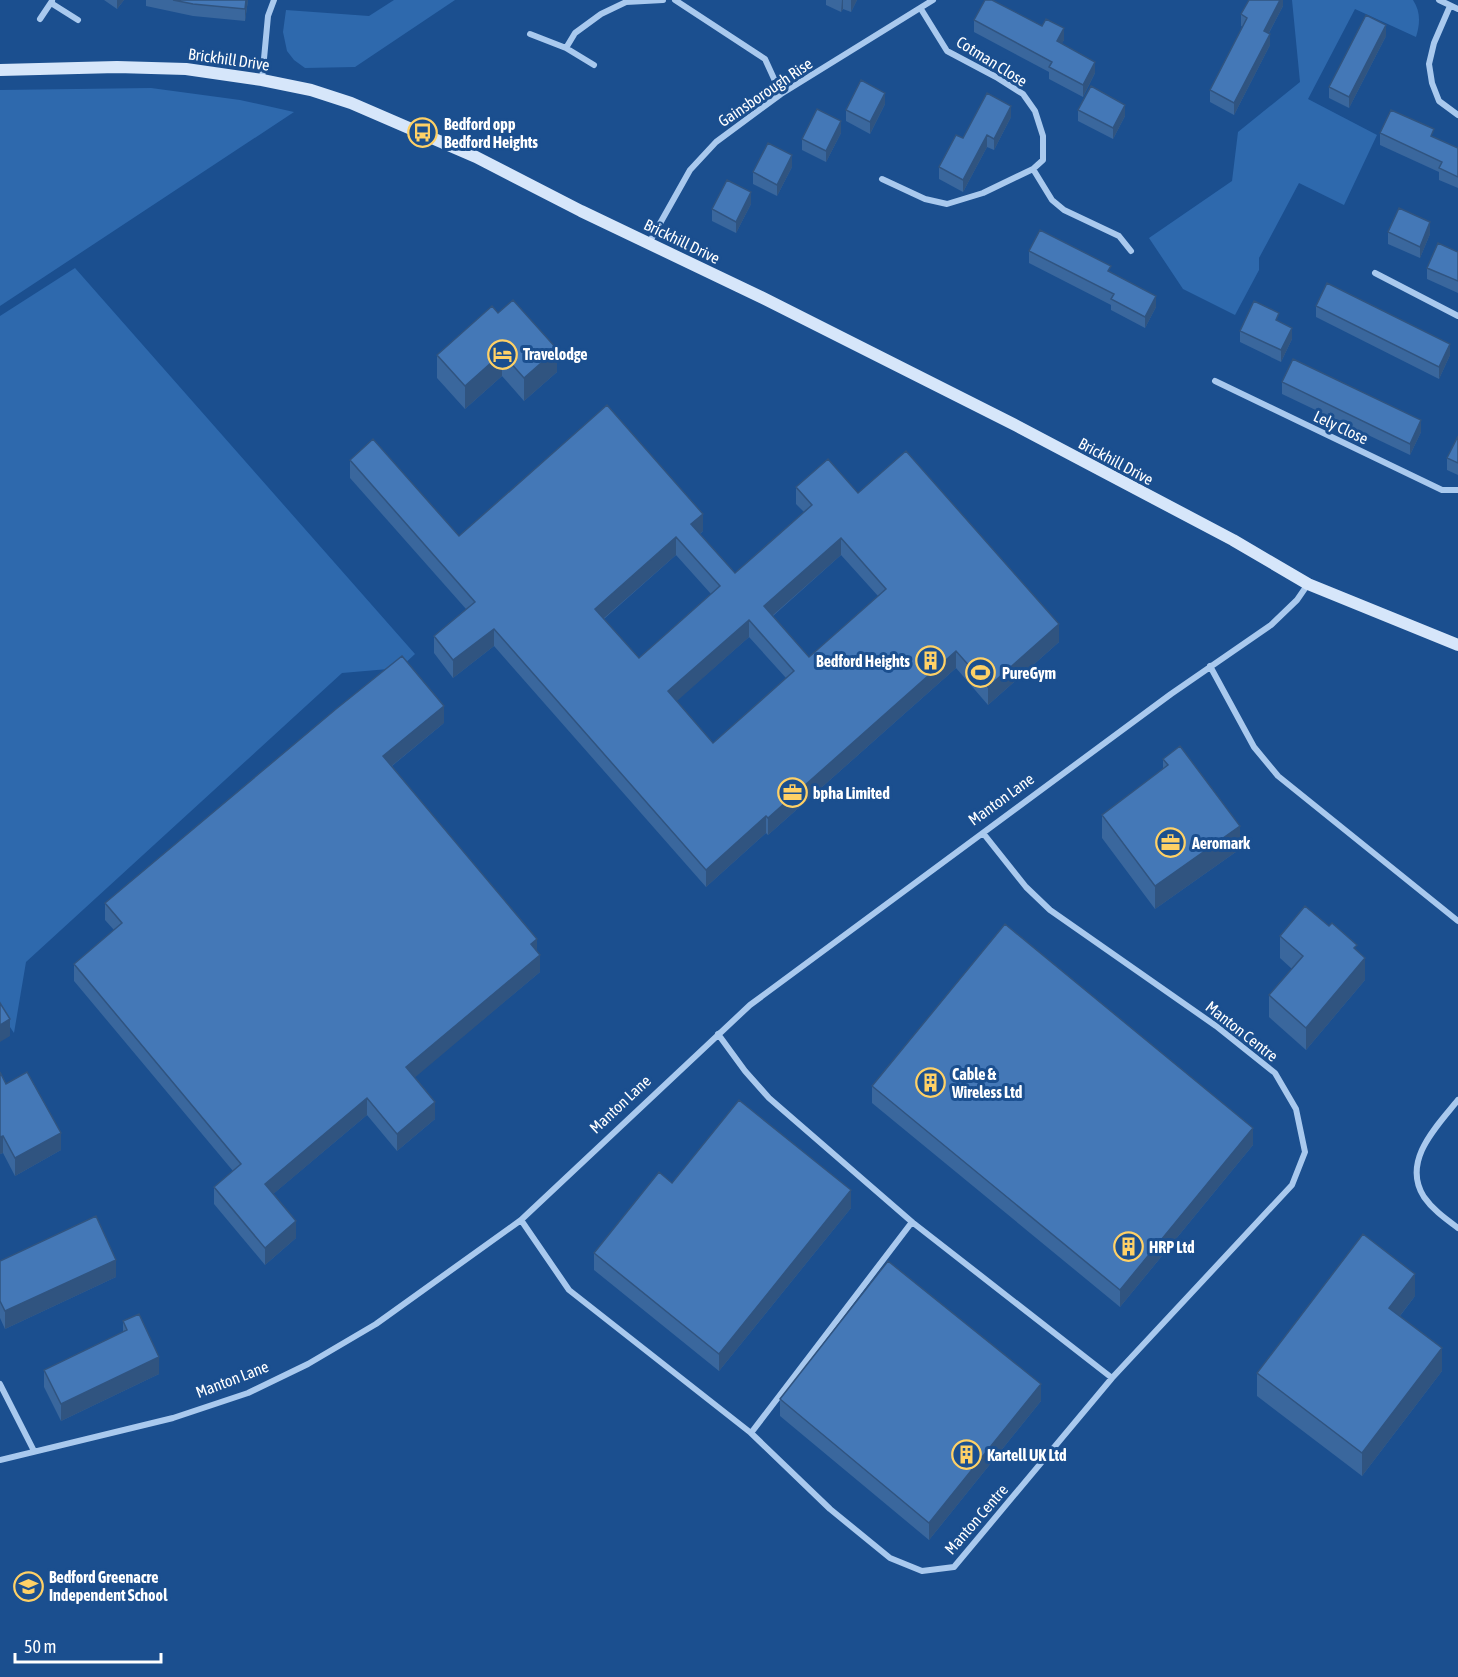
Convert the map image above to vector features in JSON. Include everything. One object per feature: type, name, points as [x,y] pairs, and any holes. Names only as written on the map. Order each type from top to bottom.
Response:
[{"type":"street","points":[[262,80],[268,16],[274,0]]},
{"type":"street","points":[[566,48],[575,33],[626,2],[663,0]]},
{"type":"street","points":[[675,0],[765,59],[781,94]]},
{"type":"street","name":"Gainsborough Rise","points":[[649,243],[690,170],[716,142],[781,94],[933,0]]},
{"type":"street","points":[[1439,0],[1458,9]]},
{"type":"street","points":[[40,19],[52,1],[78,20]]},
{"type":"street","points":[[1450,6],[1434,43],[1429,64],[1432,83],[1439,101],[1458,115]]},
{"type":"street","name":"Cotman Close","points":[[921,9],[947,51],[996,76],[1023,94],[1035,111],[1043,136],[1043,159],[1033,169]]},
{"type":"street","points":[[530,34],[566,48],[594,65]]},
{"type":"street","name":"Brickhill Drive","points":[[0,70],[117,67],[186,69],[311,90],[351,103],[476,157],[763,298],[1017,426],[1233,540],[1308,584]]},
{"type":"street","points":[[882,179],[925,199],[947,204],[983,193],[1033,169],[1052,200],[1064,210],[1119,236],[1131,251]]},
{"type":"street","points":[[1375,273],[1458,316]]},
{"type":"street","name":"Lely Close","points":[[1215,381],[1442,490],[1458,490]]},
{"type":"street","points":[[1308,584],[1458,645]]},
{"type":"street","name":"Manton Lane","points":[[0,1460],[173,1418],[248,1393],[308,1364],[376,1324],[521,1220],[750,1005],[1210,666],[1271,625],[1297,600],[1308,584]]},
{"type":"street","points":[[1210,666],[1254,747],[1278,776],[1458,921]]},
{"type":"street","name":"Manton Centre","points":[[521,1220],[569,1290],[751,1433],[830,1509],[890,1558],[922,1571],[954,1567],[1112,1378],[1292,1185],[1305,1152],[1296,1109],[1275,1074],[1216,1026],[1050,910],[1026,887],[983,833]]},
{"type":"street","points":[[718,1034],[745,1071],[769,1098],[912,1222],[1112,1378]]},
{"type":"street","points":[[1458,1100],[1421,1150],[1416,1173],[1423,1196],[1435,1210],[1458,1228]]},
{"type":"street","points":[[751,1433],[912,1222]]},
{"type":"street","points":[[0,1384],[33,1451]]},
{"type":"shaded area","points":[[394,0],[455,0],[355,67],[305,68],[287,51],[283,32],[286,10],[369,16]]},
{"type":"shaded area","points":[[1292,0],[1413,0],[1419,14],[1418,27],[1416,37],[1355,9],[1308,99],[1377,135],[1344,205],[1299,183],[1259,258],[1259,270],[1235,315],[1183,289],[1149,238],[1232,181],[1238,132],[1300,82]]},
{"type":"shaded area","points":[[151,88],[240,100],[294,112],[0,306],[0,90]]},
{"type":"shaded area","points":[[75,268],[415,654],[400,668],[342,673],[26,962],[14,1033],[0,1012],[0,316]]},
{"type":"building","points":[[173,0],[246,0],[245,9]]},
{"type":"building","points":[[985,0],[992,0],[1042,26],[1046,19],[1064,28],[1057,41],[1095,62],[1083,85],[1049,67],[1052,62],[974,20]]},
{"type":"building","points":[[1249,0],[1280,0],[1264,31],[1270,34],[1234,103],[1210,90],[1247,18],[1241,14]]},
{"type":"building","points":[[1366,15],[1386,25],[1349,97],[1329,87]]},
{"type":"building","points":[[861,80],[885,93],[870,122],[846,110]]},
{"type":"building","points":[[1091,86],[1125,105],[1113,128],[1078,110]]},
{"type":"building","points":[[987,93],[1011,106],[994,139],[987,135],[963,180],[939,167],[956,135],[963,138]]},
{"type":"building","points":[[817,109],[841,121],[826,151],[802,139]]},
{"type":"building","points":[[1391,110],[1434,129],[1431,136],[1458,148],[1458,177],[1439,168],[1442,162],[1380,133]]},
{"type":"building","points":[[768,143],[792,155],[777,185],[753,172]]},
{"type":"building","points":[[727,180],[751,192],[736,222],[712,209]]},
{"type":"building","points":[[1399,208],[1430,222],[1420,247],[1388,232]]},
{"type":"building","points":[[1040,230],[1111,266],[1108,271],[1156,296],[1145,317],[1111,299],[1114,294],[1029,251]]},
{"type":"building","points":[[1438,243],[1458,252],[1458,281],[1427,268]]},
{"type":"building","points":[[1327,283],[1450,344],[1439,367],[1316,306]]},
{"type":"building","points":[[513,300],[557,349],[524,378],[502,353],[465,386],[437,355],[492,306],[498,313]]},
{"type":"building","points":[[1254,301],[1279,313],[1276,320],[1292,328],[1281,350],[1240,331]]},
{"type":"building","points":[[1293,359],[1421,420],[1410,444],[1282,382]]},
{"type":"building","name":"Bedford Heights","points":[[607,405],[703,514],[691,524],[735,573],[812,505],[796,487],[828,459],[858,493],[906,451],[1059,624],[988,687],[956,651],[706,870],[494,629],[453,660],[434,636],[475,602],[350,460],[373,439],[459,536]],"holes":[[[676,537],[720,586],[639,658],[595,609]],[[841,538],[886,589],[809,657],[764,606]],[[749,620],[794,671],[713,743],[668,691]]]},
{"type":"building","points":[[1458,436],[1458,463],[1447,458]]},
{"type":"building","points":[[402,656],[444,706],[383,756],[537,939],[531,944],[540,955],[406,1067],[435,1102],[397,1134],[367,1098],[265,1184],[296,1221],[265,1248],[214,1187],[241,1164],[74,964],[122,923],[105,903]]},
{"type":"building","name":"Aeromark","points":[[1180,746],[1240,826],[1155,886],[1102,815],[1168,765],[1163,759]]},
{"type":"building","points":[[1305,906],[1329,926],[1332,923],[1357,945],[1354,948],[1365,958],[1306,1028],[1269,995],[1303,956],[1280,936]]},
{"type":"building","points":[[1005,924],[1253,1128],[1120,1290],[872,1086]]},
{"type":"building","points":[[0,1003],[10,1019],[0,1025]]},
{"type":"building","points":[[0,1072],[6,1084],[27,1072],[61,1133],[15,1158],[3,1136],[0,1137]]},
{"type":"building","points":[[739,1100],[851,1190],[719,1354],[594,1253],[659,1172],[672,1183]]},
{"type":"building","points":[[96,1216],[116,1260],[5,1311],[0,1301],[0,1261]]},
{"type":"building","points":[[1363,1234],[1415,1274],[1389,1308],[1442,1348],[1362,1453],[1257,1373]]},
{"type":"building","points":[[888,1261],[1041,1384],[929,1523],[780,1399]]},
{"type":"building","points":[[139,1314],[159,1357],[61,1404],[44,1370],[127,1330],[123,1321]]},
{"type":"place","name":"Bedford opp Bedford Heights","points":[[423,133]]},
{"type":"place","name":"Travelodge","points":[[502,354]]},
{"type":"place","name":"Bedford Heights","points":[[931,661]]},
{"type":"place","name":"PureGym","points":[[981,673]]},
{"type":"place","name":"bpha Limited","points":[[792,793]]},
{"type":"place","name":"Aeromark","points":[[1171,843]]},
{"type":"place","name":"Cable & Wireless Ltd","points":[[931,1083]]},
{"type":"place","name":"HRP Ltd","points":[[1128,1247]]},
{"type":"place","name":"Kartell UK Ltd","points":[[966,1455]]},
{"type":"place","name":"Bedford Greenacre Independent School","points":[[28,1586]]}]
